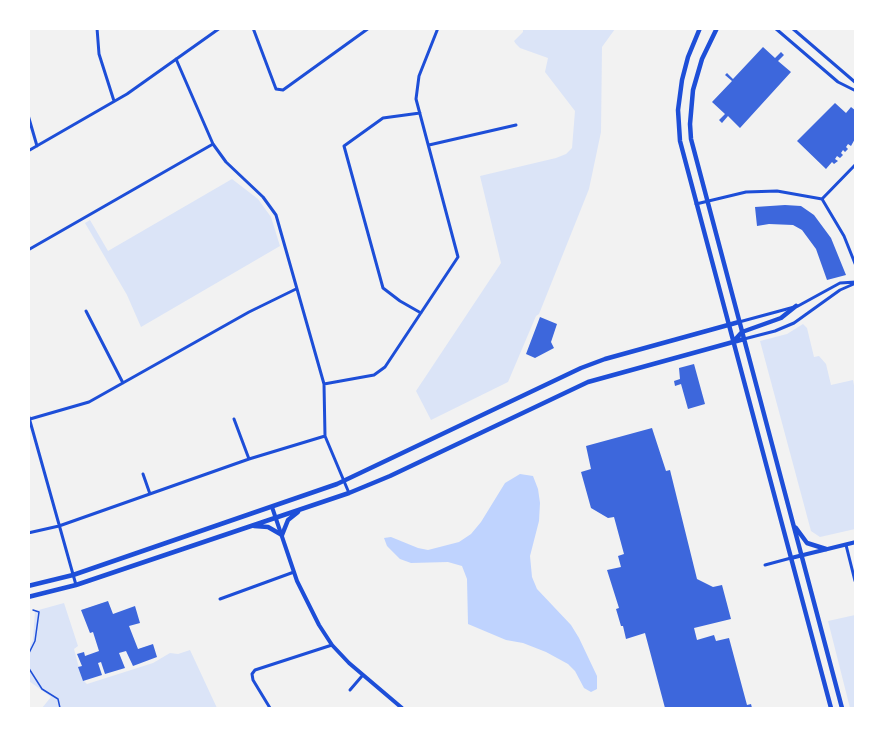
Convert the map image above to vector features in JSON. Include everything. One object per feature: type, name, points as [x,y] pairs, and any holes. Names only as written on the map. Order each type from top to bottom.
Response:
[{"type":"main road","points":[[699,28],[682,81],[678,110],[680,141],[831,708]]},
{"type":"main road","points":[[716,29],[702,59],[691,106],[691,139],[842,708]]},
{"type":"main road","points":[[733,342],[742,332],[781,318],[796,306]]},
{"type":"main road","points":[[28,586],[73,575],[344,481],[581,368],[739,322]]},
{"type":"main road","points":[[28,597],[76,585],[349,493],[390,476],[588,382],[744,339]]},
{"type":"main road","points":[[252,525],[268,527],[282,536],[288,520],[302,508]]},
{"type":"main road","points":[[793,526],[807,543],[826,549]]},
{"type":"street","points":[[97,28],[99,54],[114,101]]},
{"type":"street","points":[[28,151],[114,101],[220,28]]},
{"type":"street","points":[[253,28],[276,88],[282,90],[369,28]]},
{"type":"street","points":[[324,384],[378,373],[385,367],[458,257],[417,99],[419,76],[438,28]]},
{"type":"street","points":[[775,28],[838,82],[855,91]]},
{"type":"street","points":[[792,28],[855,83]]},
{"type":"street","points":[[176,59],[213,144],[226,162],[263,197],[276,215],[324,384],[325,436],[349,493]]},
{"type":"street","points":[[420,113],[383,118],[344,146],[383,288],[421,313]]},
{"type":"street","points":[[28,115],[37,146]]},
{"type":"street","points":[[429,145],[516,125]]},
{"type":"street","points":[[28,250],[213,144]]},
{"type":"street","points":[[822,199],[855,164]]},
{"type":"street","points":[[696,204],[746,192],[777,191],[822,199],[844,236],[855,266]]},
{"type":"street","points":[[739,322],[796,306],[840,283],[855,283]]},
{"type":"street","points":[[744,339],[795,323],[840,290],[855,283]]},
{"type":"street","points":[[76,585],[29,417],[89,402],[249,312],[296,289]]},
{"type":"street","points":[[86,311],[123,383]]},
{"type":"street","points":[[234,419],[249,459]]},
{"type":"street","points":[[28,533],[59,526],[249,459],[325,436]]},
{"type":"street","points":[[143,474],[150,495]]},
{"type":"street","points":[[272,507],[294,572],[309,607],[332,645],[362,676],[402,708]]},
{"type":"street","points":[[765,565],[855,542]]},
{"type":"street","points":[[845,544],[855,580]]},
{"type":"street","points":[[220,599],[294,572]]},
{"type":"street","points":[[270,708],[253,680],[252,674],[255,670],[332,645]]},
{"type":"street","points":[[350,690],[362,676]]},
{"type":"path","points":[[28,655],[34,641],[39,612],[33,610]]},
{"type":"path","points":[[28,667],[42,689],[58,699],[60,708]]},
{"type":"shaded area","points":[[523,29],[615,29],[602,47],[601,132],[589,189],[539,314],[536,316],[508,382],[431,420],[416,391],[501,263],[480,176],[556,158],[566,154],[572,148],[575,111],[545,72],[548,58],[520,48],[514,41]]},
{"type":"shaded area","points":[[232,179],[258,199],[271,217],[280,246],[141,327],[127,295],[85,223],[90,220],[108,251]]},
{"type":"shaded area","points":[[803,324],[807,328],[814,357],[819,356],[826,364],[831,385],[853,380],[855,391],[855,529],[820,537],[811,531],[760,341],[787,334]]},
{"type":"shaded area","points":[[64,603],[78,646],[74,649],[82,679],[87,684],[153,663],[170,653],[178,654],[190,650],[217,708],[42,708],[51,697],[29,681],[29,650],[33,639],[35,611]]},
{"type":"shaded area","points":[[855,615],[855,708],[850,708],[828,621]]},
{"type":"water","points":[[520,474],[533,476],[540,503],[539,521],[530,556],[532,577],[537,589],[571,625],[579,638],[597,676],[597,689],[591,692],[584,688],[575,671],[568,664],[546,652],[523,643],[506,640],[468,624],[467,579],[462,566],[448,562],[411,563],[400,559],[387,546],[384,538],[391,537],[428,550],[459,542],[471,534],[481,522],[505,483]]},
{"type":"building","points":[[763,47],[775,58],[781,52],[784,55],[778,61],[791,72],[740,128],[728,116],[722,123],[719,120],[725,114],[712,102],[732,81],[725,75],[727,73],[733,79]]},
{"type":"building","points":[[835,103],[846,113],[851,107],[856,111],[856,137],[851,146],[848,144],[845,152],[843,150],[840,158],[837,156],[835,159],[838,161],[834,164],[832,162],[826,169],[797,141]]},
{"type":"building","points":[[801,206],[814,215],[831,238],[846,275],[827,280],[816,249],[802,230],[793,225],[757,226],[755,207]]},
{"type":"building","points":[[540,317],[557,324],[551,342],[554,348],[535,358],[526,354]]},
{"type":"building","points":[[694,364],[705,404],[688,409],[681,384],[675,386],[674,381],[680,379],[679,368]]},
{"type":"building","points":[[652,428],[666,471],[670,470],[697,579],[713,587],[722,585],[731,619],[694,628],[697,640],[714,635],[716,641],[729,638],[747,705],[751,704],[752,708],[665,708],[645,633],[626,639],[623,626],[621,626],[616,609],[619,608],[607,570],[621,567],[618,556],[624,554],[614,517],[608,518],[591,508],[581,472],[591,469],[586,446]]},
{"type":"building","points":[[108,601],[113,614],[135,606],[140,623],[129,626],[138,649],[153,644],[157,657],[133,666],[126,651],[119,653],[125,668],[105,674],[101,662],[98,663],[102,675],[83,681],[78,667],[82,666],[77,654],[84,652],[85,656],[99,651],[93,632],[90,633],[81,610]]}]
